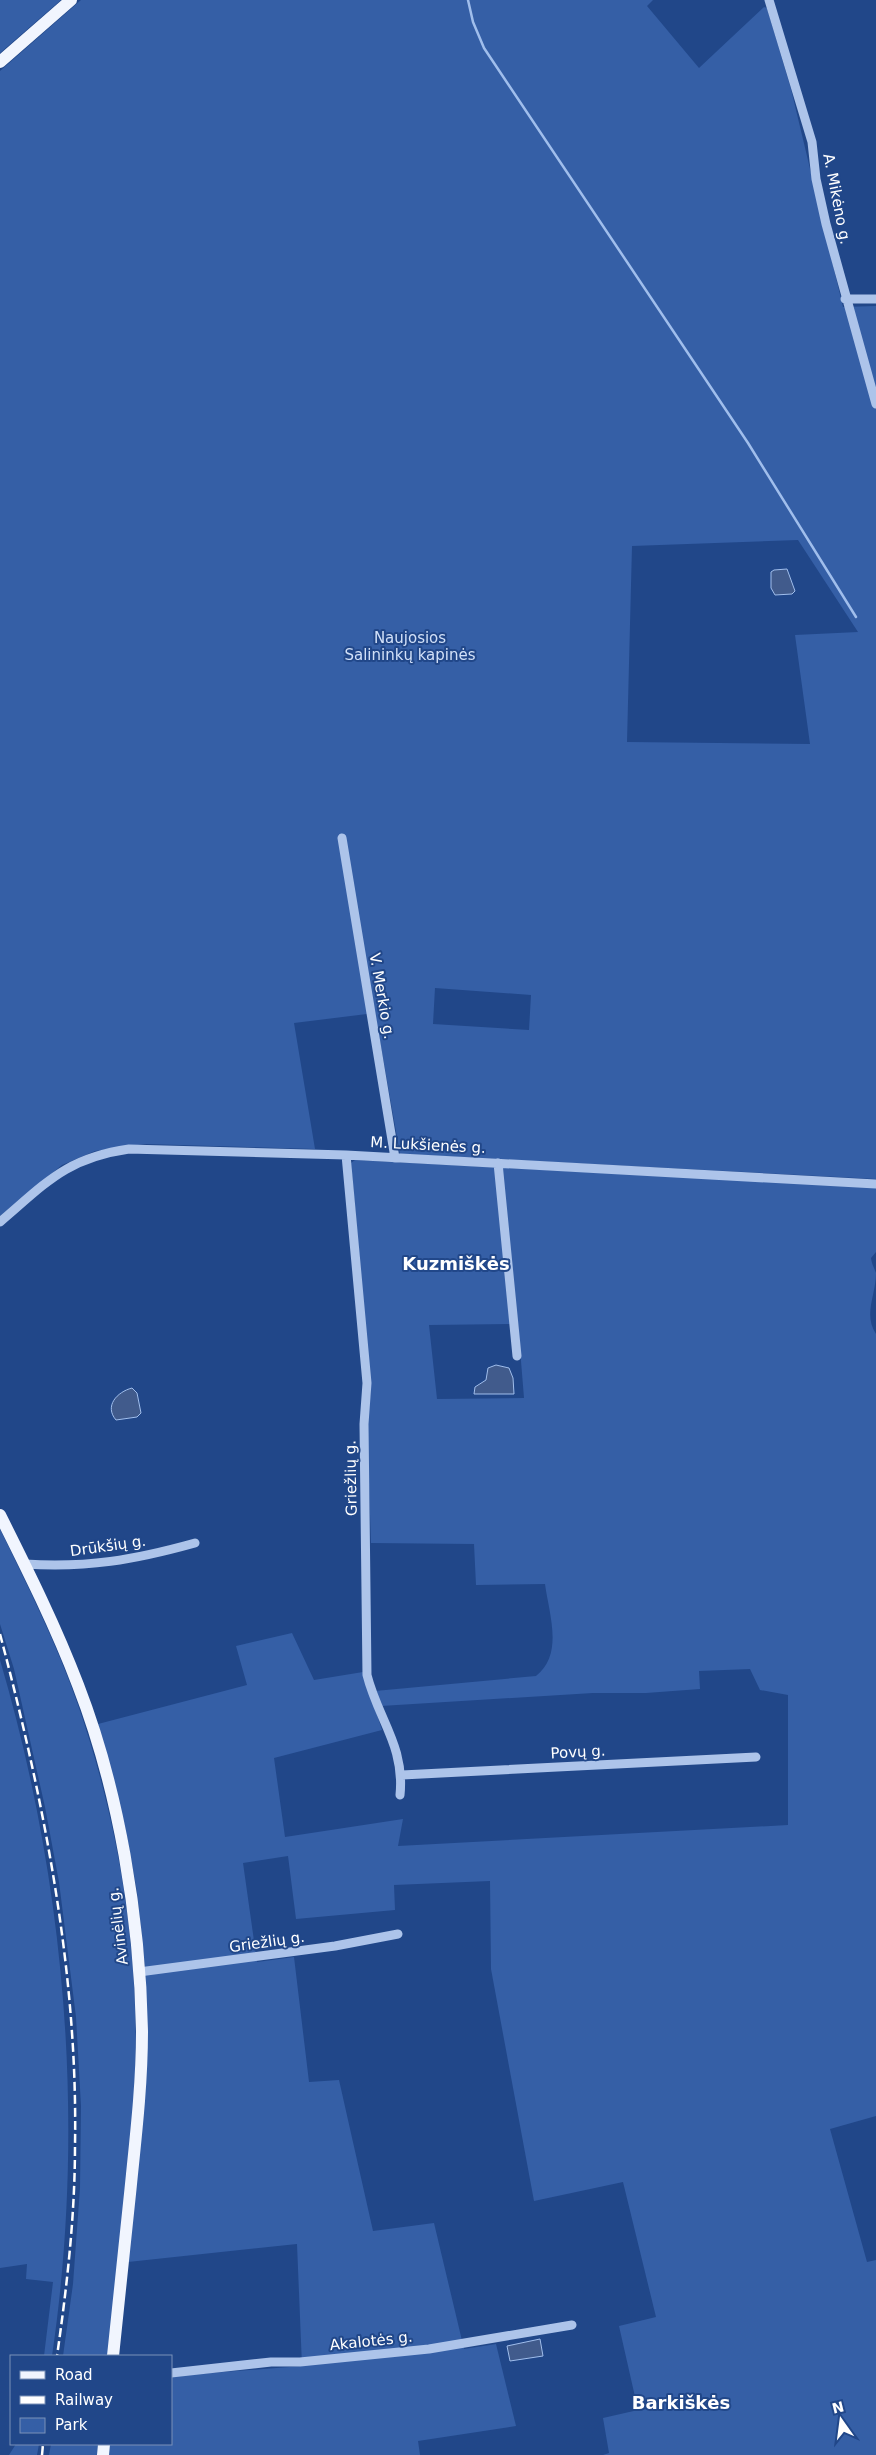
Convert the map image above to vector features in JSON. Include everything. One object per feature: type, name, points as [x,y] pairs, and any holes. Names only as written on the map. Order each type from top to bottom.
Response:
[{"type":"main road","points":[[0,62],[70,0]]},
{"type":"main road","name":"Avinėlių g.","points":[[0,1515],[79,1687],[113,1800],[129,1881],[139,1972],[142,2032],[140,2091],[113,2355]]},
{"type":"street","name":"A. Mikėno g.","points":[[769,0],[812,142],[816,179],[846,299],[876,404]]},
{"type":"street","points":[[846,299],[876,299]]},
{"type":"street","name":"V. Merkio g.","points":[[342,838],[395,1158]]},
{"type":"street","name":"M. Lukšienės g.","points":[[0,1222],[59,1172],[77,1162],[115,1151],[346,1155],[876,1184]]},
{"type":"street","name":"Griežlių g.","points":[[346,1155],[367,1383],[364,1424],[367,1675],[374,1699],[395,1746],[402,1775],[400,1795]]},
{"type":"street","points":[[498,1163],[518,1356]]},
{"type":"street","name":"Drūkšių g.","points":[[24,1564],[87,1565],[131,1559],[195,1543]]},
{"type":"street","name":"Povų g.","points":[[402,1775],[756,1757]]},
{"type":"street","name":"Griežlių g.","points":[[139,1972],[335,1946],[398,1934]]},
{"type":"street","name":"Akalotės g.","points":[[172,2372],[430,2349],[572,2325]]},
{"type":"green space","points":[[0,0],[61,0],[0,53]]},
{"type":"green space","name":"Naujosios Salininkų kapinės","points":[[81,0],[653,0],[647,6],[699,68],[764,7],[767,8],[791,89],[843,307],[876,306],[876,1179],[400,1154],[375,1013],[294,1023],[315,1149],[145,1144],[95,1151],[62,1165],[0,1216],[0,71]],"holes":[[[798,540],[858,632],[795,635],[810,744],[627,742],[632,546]],[[435,988],[531,995],[529,1030],[433,1024]]]},
{"type":"green space","points":[[355,1160],[876,1187],[876,1252],[871,1258],[876,1273],[870,1312],[872,1327],[876,1334],[876,2116],[830,2129],[867,2262],[876,2260],[876,2455],[603,2455],[609,2453],[603,2418],[638,2410],[619,2326],[656,2317],[623,2182],[534,2201],[491,1969],[490,1881],[394,1885],[395,1910],[296,1919],[288,1856],[243,1863],[257,1962],[294,1957],[309,2082],[339,2080],[373,2231],[434,2223],[464,2349],[496,2344],[516,2426],[418,2441],[420,2455],[108,2455],[109,2445],[172,2445],[172,2376],[302,2366],[297,2244],[128,2262],[145,1967],[137,1892],[126,1831],[98,1724],[247,1685],[236,1646],[292,1633],[314,1680],[363,1672],[382,1730],[274,1758],[285,1837],[403,1819],[398,1846],[788,1825],[788,1695],[760,1690],[750,1669],[699,1671],[700,1689],[646,1693],[593,1693],[381,1706],[375,1691],[536,1676],[545,1667],[550,1657],[552,1633],[545,1584],[476,1585],[474,1544],[371,1543],[367,1426],[371,1388],[351,1163]],"holes":[[[518,1324],[524,1398],[437,1399],[429,1325]]]},
{"type":"green space","points":[[0,1529],[51,1638],[78,1705],[106,1800],[125,1898],[135,1997],[136,2046],[132,2129],[108,2355],[63,2355],[73,2284],[80,2188],[81,2106],[76,2017],[59,1882],[45,1807],[14,1669],[0,1624]]},
{"type":"green space","points":[[0,1660],[23,1745],[41,1831],[64,2005],[68,2093],[68,2181],[62,2269],[52,2355],[44,2355],[53,2282],[26,2279],[27,2264],[0,2268]]},
{"type":"green space","points":[[15,2445],[39,2445],[37,2455],[9,2455]]},
{"type":"green space","points":[[51,2445],[98,2445],[97,2455],[49,2455]]},
{"type":"shaded area","points":[[787,569],[795,591],[792,594],[775,595],[771,588],[771,572]]},
{"type":"shaded area","points":[[496,1365],[509,1368],[513,1378],[514,1394],[474,1394],[475,1387],[486,1380],[488,1368]]},
{"type":"shaded area","points":[[132,1388],[137,1393],[141,1413],[137,1417],[116,1420],[111,1410],[114,1400],[121,1393]]},
{"type":"shaded area","points":[[540,2339],[543,2356],[510,2361],[507,2346]]},
{"type":"waterway","points":[[468,0],[473,22],[484,48],[748,443],[856,617]]},
{"type":"railway","points":[[0,1634],[31,1760],[44,1823],[64,1951],[71,2016],[74,2080],[74,2198],[57,2355]]},
{"type":"railway","points":[[42,2455],[43,2445]]},
{"type":"district","name":"Kuzmiškės","points":[[456,1263]]},
{"type":"district","name":"Barkiškės","points":[[681,2402]]}]
